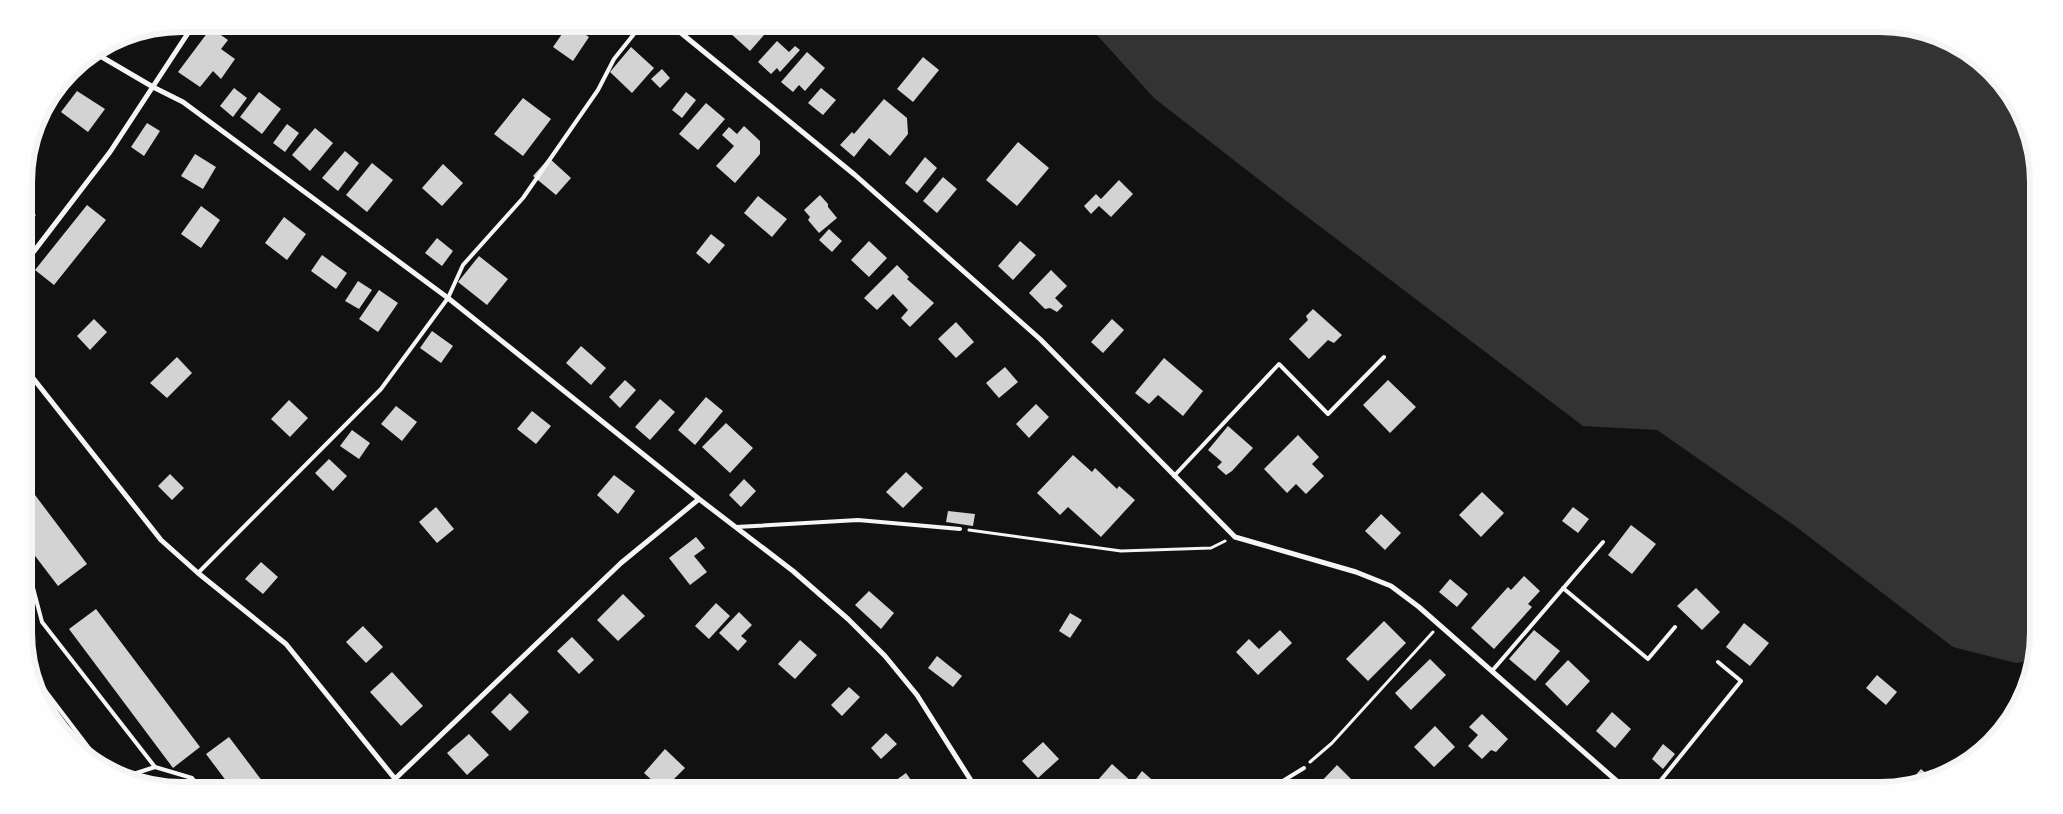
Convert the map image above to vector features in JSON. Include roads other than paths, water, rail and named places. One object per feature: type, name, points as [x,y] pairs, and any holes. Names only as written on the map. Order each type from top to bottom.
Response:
[{"type":"street","points":[[33,253],[110,152],[188,33]]},
{"type":"street","points":[[681,33],[855,175],[1032,332],[1235,537],[1356,572],[1391,586],[1440,625],[1617,781]]},
{"type":"street","points":[[102,56],[153,87],[183,102],[448,298],[699,499],[793,571],[848,619],[884,656],[917,695],[971,782]]},
{"type":"street","points":[[33,378],[161,540],[198,573],[286,644],[399,782]]},
{"type":"street","points":[[396,778],[621,563],[699,499]]},
{"type":"lane","points":[[198,573],[381,389],[448,298],[462,265],[523,198],[598,90],[614,59],[635,33]]},
{"type":"lane","points":[[1174,476],[1279,364],[1328,414],[1384,357]]},
{"type":"lane","points":[[736,526],[858,520],[960,529]]},
{"type":"lane","points":[[1492,670],[1603,542]]},
{"type":"lane","points":[[33,588],[42,622],[155,767]]},
{"type":"lane","points":[[1563,588],[1648,659],[1676,627]]},
{"type":"lane","points":[[1660,781],[1741,681],[1718,662]]},
{"type":"lane","points":[[44,689],[89,748]]},
{"type":"lane","points":[[134,774],[155,767],[192,778],[195,782]]},
{"type":"lane","points":[[1282,781],[1304,768]]}]
